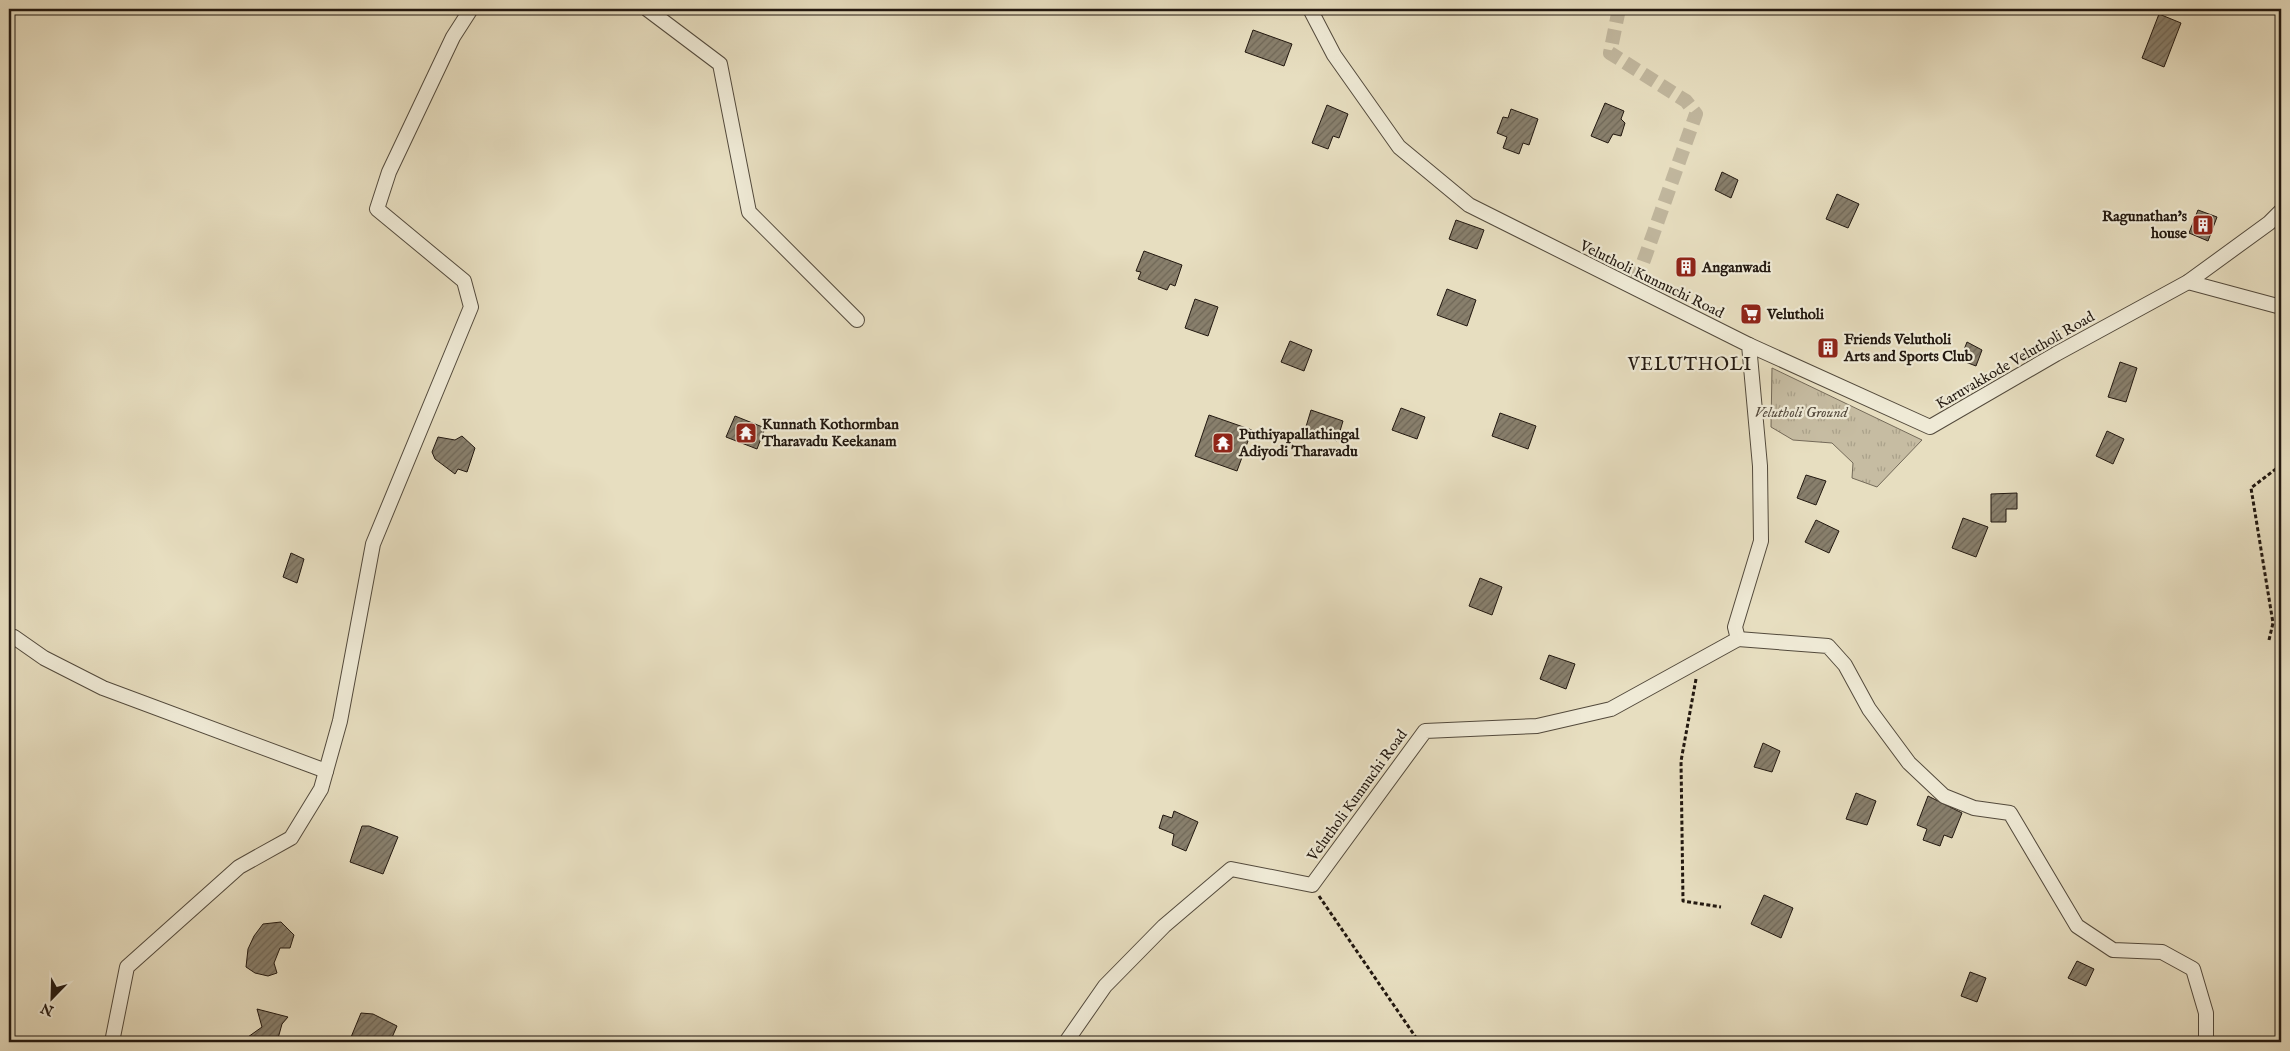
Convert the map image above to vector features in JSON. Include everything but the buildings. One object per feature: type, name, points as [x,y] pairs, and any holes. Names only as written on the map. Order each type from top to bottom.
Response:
[{"type":"street","points":[[112,1042],[127,967],[239,867],[291,838],[321,788],[340,721],[373,544],[471,307],[464,282],[377,209],[390,172],[453,37],[471,9]]},
{"type":"street","points":[[647,9],[720,64],[749,212],[857,320]]},
{"type":"street","name":"Velutholi Kunnuchi Road","points":[[1310,9],[1334,55],[1399,147],[1469,205],[1749,345]]},
{"type":"street","name":"Karuvakkode Velutholi Road","points":[[1749,345],[1930,427],[2056,354],[2188,282],[2269,223],[2281,210]]},
{"type":"street","points":[[2188,282],[2281,307]]},
{"type":"street","points":[[1749,345],[1760,466],[1761,541],[1735,627],[1738,639],[1828,646],[1845,665],[1869,709],[1910,763],[1944,796],[1974,808],[2010,813],[2030,850],[2077,926],[2113,950],[2162,952],[2193,969],[2206,1013],[2206,1042]]},
{"type":"street","points":[[14,637],[44,658],[103,688],[326,771]]},
{"type":"street","name":"Velutholi Kunnuchi Road","points":[[1066,1042],[1105,986],[1164,926],[1231,870],[1312,885],[1424,731],[1537,726],[1612,709],[1700,662],[1738,639]]},
{"type":"path","points":[[2269,640],[2273,623],[2251,488],[2281,465]]},
{"type":"path","points":[[1700,662],[1681,761],[1683,901],[1721,907]]},
{"type":"path","points":[[1312,885],[1419,1042]]},
{"type":"green space","name":"Velutholi Ground","points":[[1772,368],[1922,440],[1877,487],[1852,478],[1853,463],[1832,443],[1793,440],[1771,427]]},
{"type":"tunnel","points":[[1619,9],[1610,53],[1686,101],[1696,114],[1634,288]]},
{"type":"place","name":"Ragunathan's house","points":[[2203,225]]},
{"type":"place","name":"Anganwadi","points":[[1686,267]]},
{"type":"place","name":"Velutholi","points":[[1751,314]]},
{"type":"place","name":"Friends Velutholi Arts and Sports Club","points":[[1828,348]]},
{"type":"place","name":"Kunnath Kothormban Tharavadu Keekanam","points":[[746,433]]},
{"type":"place","name":"Puthiyapallathingal Adiyodi Tharavadu","points":[[1223,443]]},
{"type":"district","name":"VELUTHOLI","points":[[1690,364]]}]
